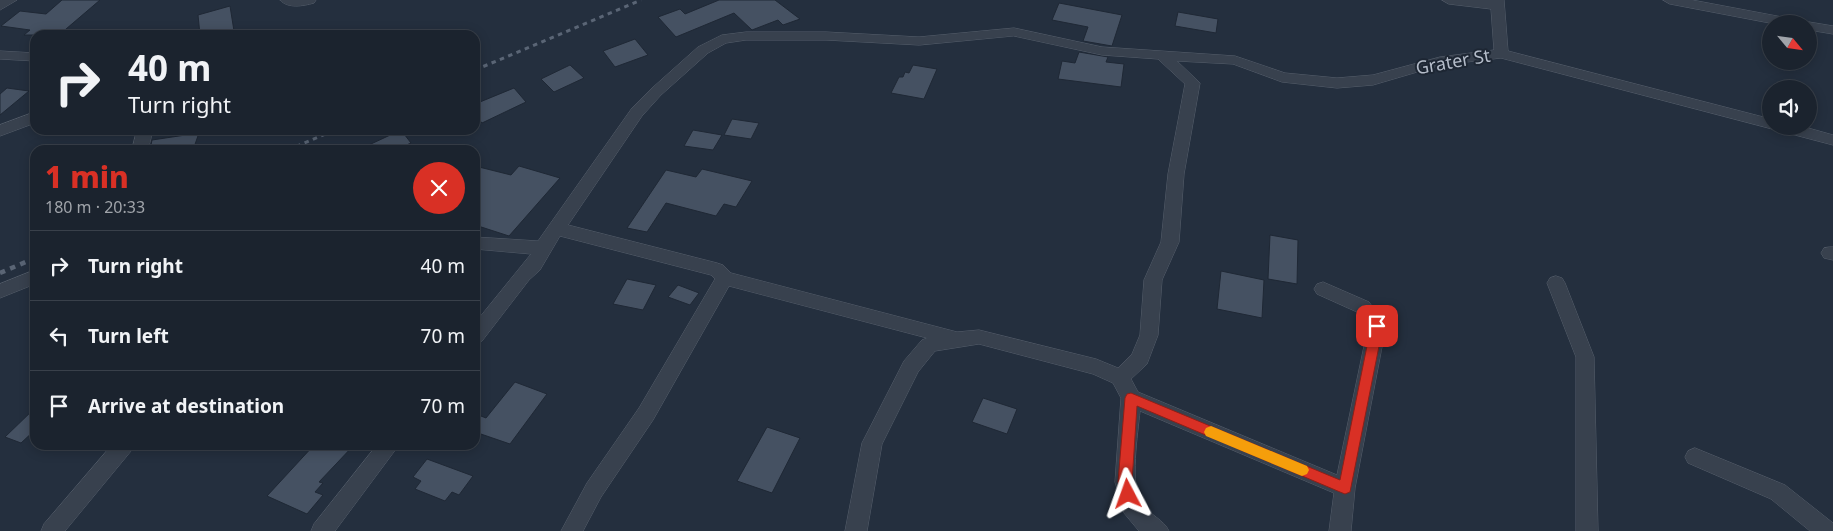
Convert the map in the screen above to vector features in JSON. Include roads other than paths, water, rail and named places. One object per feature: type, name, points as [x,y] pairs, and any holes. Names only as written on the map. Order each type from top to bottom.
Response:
[{"type":"street","points":[[0,6],[10,0]]},
{"type":"street","points":[[286,0],[293,2],[309,0]]},
{"type":"street","points":[[1449,0],[1497,3],[1501,54]]},
{"type":"street","points":[[1670,0],[1714,4],[1762,15]]},
{"type":"street","points":[[1818,28],[1833,30]]},
{"type":"street","name":"Grater St","points":[[480,330],[534,265],[543,248],[637,112],[656,92],[703,50],[722,39],[746,36],[773,36],[919,41],[1014,32],[1102,51],[1235,60],[1282,77],[1305,82],[1337,83],[1373,80],[1456,58],[1501,54],[1762,122]]},
{"type":"street","points":[[1120,378],[1140,359],[1149,335],[1153,280],[1170,242],[1176,174],[1192,83],[1161,54]]},
{"type":"street","points":[[0,55],[30,58]]},
{"type":"street","points":[[0,131],[30,119]]},
{"type":"street","points":[[1814,135],[1833,140]]},
{"type":"street","points":[[557,229],[716,270],[725,278],[958,338]]},
{"type":"street","points":[[480,243],[543,248]]},
{"type":"street","points":[[572,531],[594,490],[646,414],[725,278]]},
{"type":"street","points":[[0,291],[30,279]]},
{"type":"street","points":[[1556,283],[1585,356],[1586,531]]},
{"type":"street","points":[[1323,289],[1363,306],[1377,326],[1345,488],[1340,531]]},
{"type":"street","points":[[856,531],[872,443],[911,367],[929,345],[958,338],[978,337],[1096,367],[1120,378],[1131,398],[1125,482],[1131,506],[1145,523],[1158,531]]},
{"type":"street","points":[[1131,398],[1345,488]]},
{"type":"street","points":[[52,531],[120,450]]},
{"type":"street","points":[[322,531],[385,450]]},
{"type":"street","points":[[1694,457],[1778,492],[1826,531]]},
{"type":"railway","points":[[480,68],[641,0]]},
{"type":"railway","points":[[300,145],[323,135]]},
{"type":"railway","points":[[0,273],[30,260]]}]
